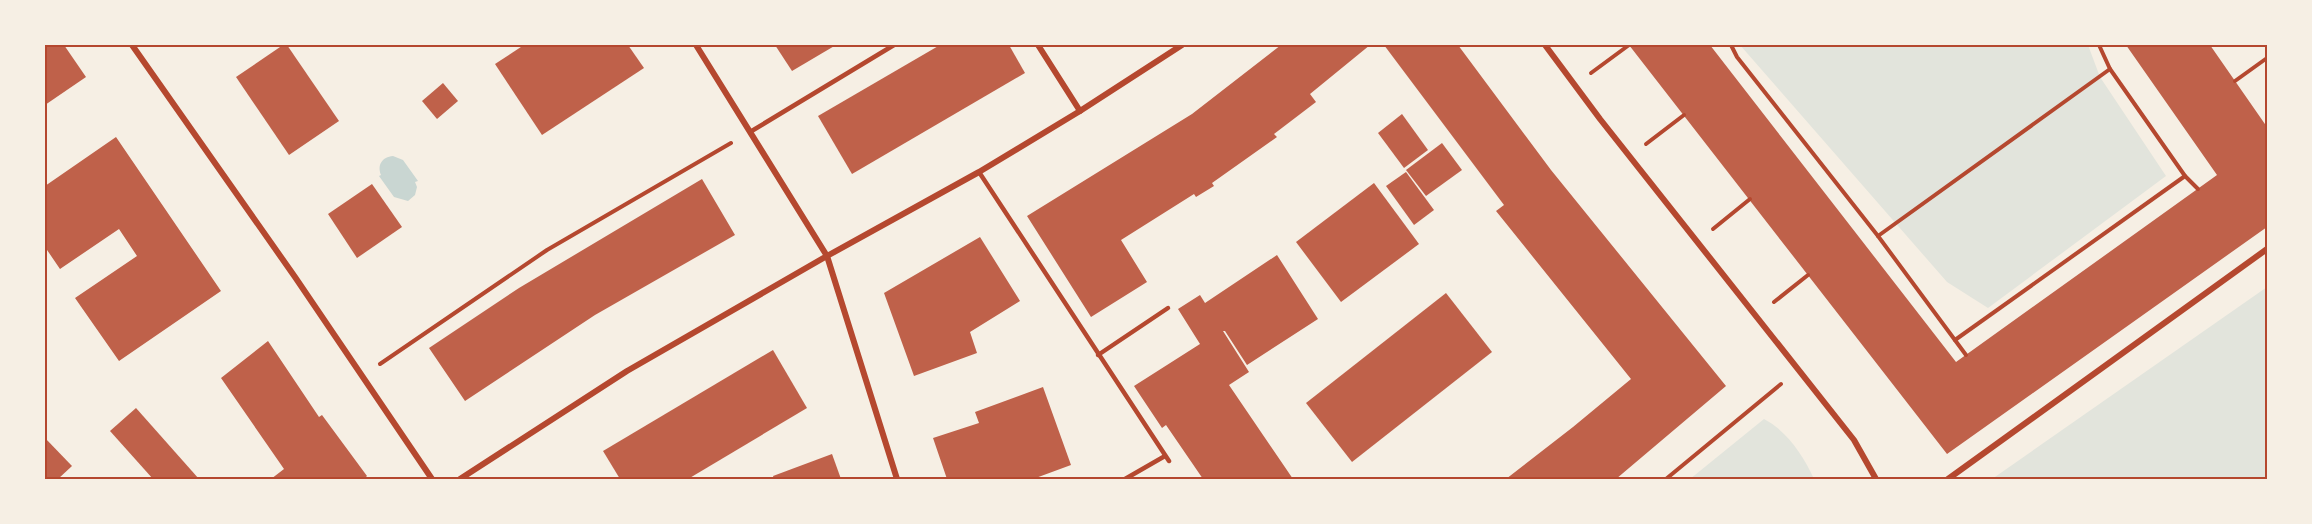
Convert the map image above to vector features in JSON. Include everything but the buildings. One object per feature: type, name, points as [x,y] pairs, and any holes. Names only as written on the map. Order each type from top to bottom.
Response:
[{"type":"street","points":[[132,45],[432,479]]},
{"type":"street","points":[[696,45],[827,256],[897,479]]},
{"type":"street","points":[[1038,45],[1080,111]]},
{"type":"street","points":[[460,479],[627,371],[979,172],[1080,111],[1181,45]]},
{"type":"street","points":[[1545,45],[1854,440],[1876,479]]},
{"type":"street","points":[[1948,479],[2267,249]]},
{"type":"lane","points":[[750,132],[894,45]]},
{"type":"lane","points":[[979,172],[1169,461]]},
{"type":"lane","points":[[1098,355],[1168,308]]},
{"type":"lane","points":[[1125,479],[1165,456]]},
{"type":"path","points":[[1575,85],[1629,45]]},
{"type":"path","points":[[1731,45],[1737,57],[1878,236],[1966,355]]},
{"type":"path","points":[[2099,45],[2110,69],[2185,176],[2198,189]]},
{"type":"path","points":[[2235,81],[2267,58]]},
{"type":"path","points":[[1878,236],[2110,69]]},
{"type":"path","points":[[1630,156],[1684,116]]},
{"type":"path","points":[[362,376],[547,250],[750,132]]},
{"type":"path","points":[[1955,340],[2185,176]]},
{"type":"path","points":[[1697,242],[1750,200]]},
{"type":"path","points":[[1756,317],[1808,274]]},
{"type":"path","points":[[1666,479],[1797,370]]},
{"type":"shaded area","points":[[1740,45],[2088,45],[2100,77],[2166,176],[1988,308],[1947,282]]},
{"type":"shaded area","points":[[393,156],[403,160],[418,181],[415,182],[417,187],[415,195],[408,201],[394,197],[379,176],[381,175],[381,162]]},
{"type":"shaded area","points":[[2267,287],[2267,479],[1992,479]]},
{"type":"shaded area","points":[[1764,419],[1794,444],[1814,479],[1690,479]]}]
